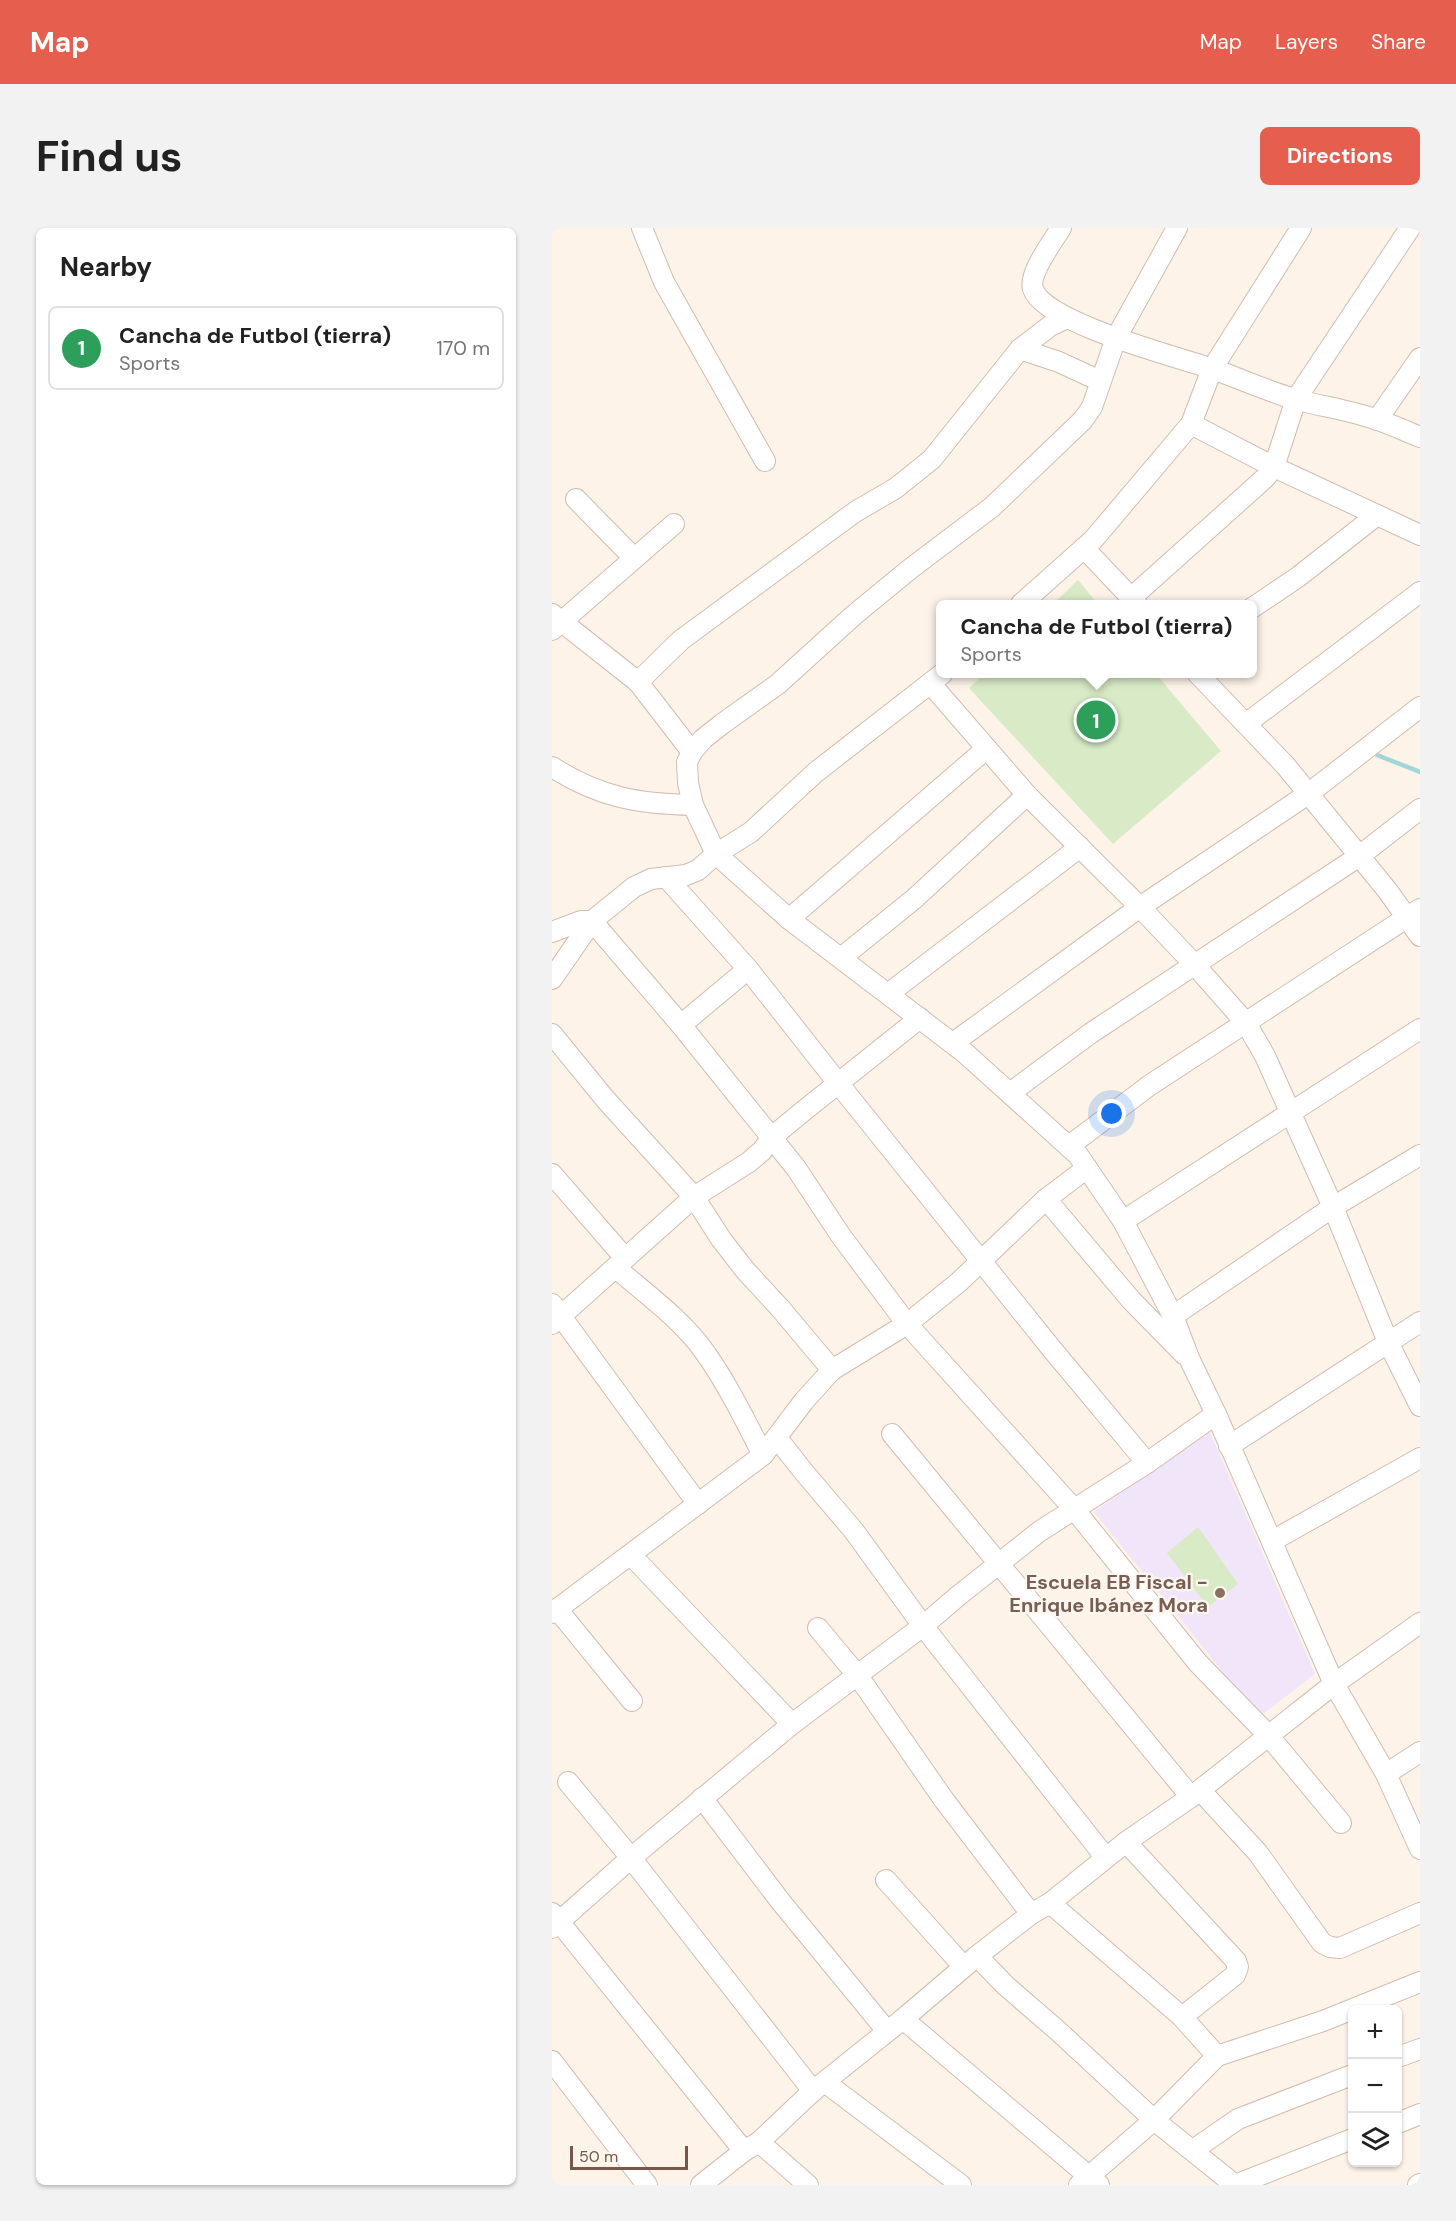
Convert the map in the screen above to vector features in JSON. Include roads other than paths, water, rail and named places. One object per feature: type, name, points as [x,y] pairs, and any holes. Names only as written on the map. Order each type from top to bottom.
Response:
[{"type":"street","points":[[642,228],[664,282],[765,461]]},
{"type":"street","points":[[1061,228],[1037,268],[1032,286],[1035,294],[1068,318],[1116,338],[1296,399],[1377,420],[1420,437]]},
{"type":"street","points":[[1177,228],[1116,338],[1092,407],[1083,420],[992,507],[902,575],[778,684],[703,739],[687,762],[688,783],[693,805],[716,854],[789,920],[953,1043],[1069,1146],[1087,1168],[1123,1221],[1173,1316],[1189,1358],[1334,1684],[1386,1774],[1420,1849]]},
{"type":"street","points":[[1026,600],[1093,540],[1191,424],[1212,369],[1301,228]]},
{"type":"street","points":[[1135,600],[1274,467],[1296,399],[1410,228]]},
{"type":"street","points":[[638,682],[681,640],[855,512],[896,488],[932,459],[1020,350],[1050,326],[1068,318]]},
{"type":"street","points":[[1020,350],[1059,362],[1100,381]]},
{"type":"street","points":[[1377,420],[1420,358]]},
{"type":"street","points":[[1191,424],[1274,467],[1420,535]]},
{"type":"street","points":[[576,498],[634,558]]},
{"type":"street","points":[[1257,605],[1298,577],[1377,515]]},
{"type":"street","points":[[674,524],[555,622],[638,682],[692,752]]},
{"type":"street","points":[[1084,548],[1133,600]]},
{"type":"street","points":[[1247,723],[1420,592]]},
{"type":"street","points":[[552,979],[592,921],[634,887],[651,879],[686,875],[698,870],[716,854],[751,832],[816,772],[936,678],[986,749],[1027,795],[1140,907],[1246,1023],[1265,1056],[1333,1207],[1388,1342],[1420,1406]]},
{"type":"street","points":[[1202,678],[1247,723],[1358,856],[1414,913],[1420,936]]},
{"type":"street","points":[[953,1043],[1140,907],[1308,794],[1420,707]]},
{"type":"street","points":[[789,920],[986,749]]},
{"type":"street","points":[[552,767],[567,777],[611,796],[651,804],[693,805]]},
{"type":"street","points":[[841,958],[914,899],[1027,795]]},
{"type":"street","points":[[1010,1093],[1091,1033],[1358,856],[1420,809]]},
{"type":"street","points":[[888,994],[1080,847]]},
{"type":"street","points":[[666,877],[748,969],[1147,1463]]},
{"type":"street","points":[[1069,1146],[1150,1085],[1414,913]]},
{"type":"street","points":[[552,932],[581,921],[592,921],[772,1137],[796,1168],[841,1236],[907,1324],[1074,1509],[1198,1663],[1268,1735],[1341,1823]]},
{"type":"street","points":[[681,1025],[748,969]]},
{"type":"street","points":[[698,1504],[555,1314],[620,1263],[693,1197],[749,1162],[762,1151],[772,1137],[920,1018]]},
{"type":"street","points":[[1123,1221],[1420,1029]]},
{"type":"street","points":[[552,1034],[606,1100],[693,1197],[745,1270],[832,1370]]},
{"type":"street","points":[[1173,1316],[1333,1207],[1420,1155]]},
{"type":"street","points":[[632,1701],[554,1611],[764,1455],[804,1401],[832,1370],[907,1324],[1046,1200],[1087,1168]]},
{"type":"street","points":[[552,1174],[620,1263],[703,1349],[764,1455]]},
{"type":"street","points":[[1046,1200],[1131,1300],[1189,1358]]},
{"type":"street","points":[[1229,1446],[1420,1323]]},
{"type":"street","points":[[808,2185],[751,2146],[554,1921],[792,1724],[923,1626],[999,1563],[1074,1509],[1147,1463],[1215,1414]]},
{"type":"street","points":[[892,1434],[1196,1793],[1258,1853],[1322,1943],[1340,1948],[1420,1913]]},
{"type":"street","points":[[777,1438],[854,1531],[923,1626],[1106,1857]]},
{"type":"street","points":[[1272,1541],[1420,1458]]},
{"type":"street","points":[[631,1555],[792,1724]]},
{"type":"street","points":[[819,1628],[858,1676],[944,1800],[1031,1914]]},
{"type":"street","points":[[701,2185],[1031,1914],[1050,1903],[1106,1857],[1196,1793],[1334,1684],[1418,1628]]},
{"type":"street","points":[[1386,1774],[1420,1752]]},
{"type":"street","points":[[568,1782],[819,2087],[961,2185]]},
{"type":"street","points":[[702,1798],[782,1902],[895,2025],[1089,2182],[1217,2056],[1323,2021],[1420,1982]]},
{"type":"street","points":[[1126,1842],[1236,1961],[1238,1967],[1235,1975],[1182,2017]]},
{"type":"street","points":[[886,1880],[971,1961],[1006,1986],[1154,2120],[1235,2185],[1348,2141]]},
{"type":"street","points":[[1050,1903],[1182,2017],[1217,2056]]},
{"type":"street","points":[[1402,2056],[1420,2049]]},
{"type":"street","points":[[552,2061],[647,2185]]},
{"type":"street","points":[[1193,2150],[1238,2119],[1348,2077]]},
{"type":"street","points":[[1402,2121],[1420,2114]]},
{"type":"waterway","points":[[1377,755],[1420,772]]},
{"type":"place","name":"Cancha de Futbol (tierra)","points":[[1096,720]]},
{"type":"place","name":"Escuela EB Fiscal - Enrique Ibánez Mora","points":[[1220,1593]]}]
